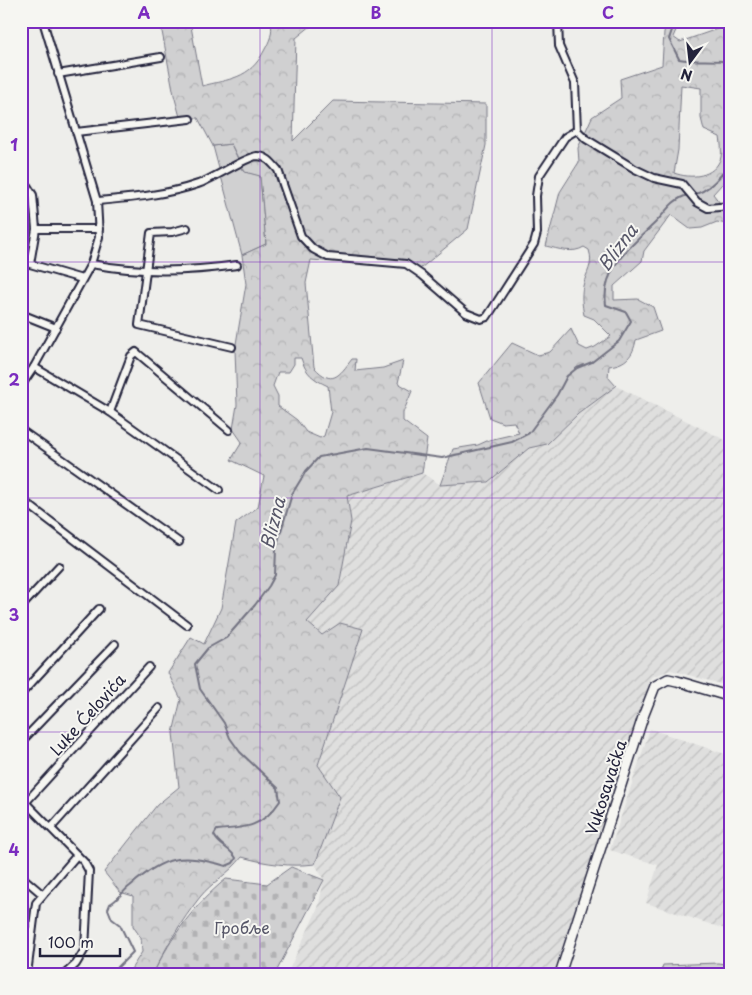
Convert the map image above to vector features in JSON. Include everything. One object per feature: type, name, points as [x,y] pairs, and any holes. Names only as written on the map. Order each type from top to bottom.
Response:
[{"type":"street","points":[[23,381],[34,367],[91,264],[98,245],[99,229],[97,202],[43,21]]},
{"type":"street","points":[[558,21],[559,46],[575,83],[578,130],[595,146],[635,170],[654,178],[682,184],[697,202],[708,208],[731,206]]},
{"type":"street","points":[[58,74],[161,57]]},
{"type":"street","points":[[76,132],[190,119]]},
{"type":"street","points":[[97,202],[150,196],[197,184],[217,176],[252,157],[262,156],[278,170],[301,236],[313,249],[328,257],[406,264],[422,274],[466,313],[481,319],[487,317],[534,244],[537,233],[537,183],[543,168],[565,136],[578,130]]},
{"type":"street","points":[[22,180],[33,195],[36,229],[30,264],[82,279]]},
{"type":"street","points":[[187,228],[172,232],[151,233],[139,325],[232,347]]},
{"type":"street","points":[[36,229],[99,229]]},
{"type":"street","points":[[91,264],[146,272],[211,269],[237,265]]},
{"type":"street","points":[[21,314],[56,328]]},
{"type":"street","points":[[110,412],[131,356],[136,352],[229,430]]},
{"type":"street","points":[[34,367],[110,412],[219,490]]},
{"type":"street","points":[[21,430],[179,542]]},
{"type":"street","points":[[21,499],[187,625]]},
{"type":"street","points":[[21,606],[58,566]]},
{"type":"street","points":[[21,694],[99,610]]},
{"type":"street","name":"Luke Ćelovića","points":[[21,742],[115,644]]},
{"type":"street","name":"Luke Ćelovića","points":[[23,800],[149,667]]},
{"type":"street","name":"Vukosavačka","points":[[560,974],[644,714],[655,686],[668,680],[677,681],[731,697]]},
{"type":"street","points":[[50,828],[160,708]]},
{"type":"street","points":[[23,800],[84,862],[90,875],[87,938],[82,955],[76,964],[64,974]]},
{"type":"street","points":[[27,974],[36,903],[77,855]]},
{"type":"street","points":[[21,876],[42,894]]},
{"type":"street","points":[[21,929],[32,932]]},
{"type":"shaded area","points":[[616,386],[731,443],[731,687],[671,670],[651,677],[554,974],[287,974],[318,908],[324,880],[315,864],[340,797],[318,765],[362,630],[340,623],[322,635],[307,622],[339,586],[351,521],[347,496],[422,473],[441,485],[488,482],[529,448],[547,444],[578,414]]},
{"type":"shaded area","points":[[650,729],[731,756],[731,931],[646,903],[658,865],[610,850]]},
{"type":"green space","points":[[160,21],[190,21],[202,86],[238,76],[252,67],[264,51],[269,40],[272,30],[271,21],[317,21],[296,38],[293,141],[333,101],[486,104],[486,145],[468,229],[415,273],[402,267],[311,260],[306,283],[314,367],[326,377],[331,378],[339,374],[352,359],[356,359],[355,371],[383,368],[403,361],[398,383],[412,391],[403,413],[403,421],[427,439],[422,473],[347,496],[351,521],[339,586],[307,622],[322,635],[340,623],[363,629],[318,765],[340,797],[315,864],[278,864],[242,857],[193,906],[174,934],[153,974],[128,974],[142,952],[141,938],[133,926],[133,896],[120,892],[104,872],[157,805],[179,787],[173,733],[181,699],[168,673],[191,637],[204,644],[221,608],[236,523],[258,507],[264,476],[231,460],[242,442],[233,429],[237,405],[235,350],[246,284],[242,255],[266,244],[260,176],[245,172],[231,144],[213,146],[198,118],[180,117]],"holes":[[[294,358],[301,358],[305,368],[311,375],[328,386],[331,412],[324,436],[320,438],[306,432],[297,420],[278,406],[278,396],[273,386],[278,372],[289,372],[294,364]]]},
{"type":"green space","points":[[669,21],[680,21],[673,37],[680,42],[723,27],[731,43],[731,174],[713,194],[727,212],[731,213],[731,225],[717,222],[702,228],[690,229],[671,215],[644,251],[642,261],[614,286],[614,300],[638,299],[653,307],[661,331],[636,340],[633,351],[628,358],[620,363],[609,366],[608,377],[616,386],[578,414],[547,444],[529,448],[488,482],[440,485],[453,449],[478,445],[489,440],[519,433],[514,422],[503,423],[490,418],[479,383],[512,343],[538,355],[550,352],[571,329],[579,346],[587,350],[611,336],[594,319],[584,315],[582,293],[591,260],[589,250],[584,247],[570,251],[546,246],[560,192],[579,162],[578,148],[592,117],[621,98],[620,79],[662,65],[664,32]],"holes":[[[681,85],[701,88],[701,118],[704,130],[720,137],[721,157],[718,164],[708,173],[694,176],[680,175],[674,173],[678,150]]]},
{"type":"green space","points":[[231,144],[244,172],[260,175],[266,244],[242,255],[213,146]]},
{"type":"green space","name":"Гробље","points":[[291,867],[324,880],[275,974],[153,974],[184,922],[203,900],[226,879],[267,884]]},
{"type":"green space","points":[[718,963],[731,965],[731,974],[660,974],[663,965]]},
{"type":"waterway","name":"Blizna","points":[[675,21],[669,39],[679,59],[731,62]]},
{"type":"waterway","name":"Blizna","points":[[693,194],[704,190],[715,182],[731,160]]},
{"type":"waterway","name":"Blizna","points":[[111,974],[133,952],[120,925],[112,919],[108,909],[110,904],[143,876],[165,863],[185,858],[226,866],[233,863],[236,858],[216,839],[214,835],[217,830],[245,827],[260,821],[274,810],[280,801],[278,788],[240,752],[230,738],[224,723],[200,689],[195,664],[208,648],[226,638],[269,586],[275,575],[276,548],[292,494],[306,471],[319,457],[368,448],[442,458],[512,442],[529,433],[557,395],[567,376],[577,368],[592,362],[619,341],[631,321],[626,312],[606,305],[608,280],[627,250],[672,204],[688,195]]}]
